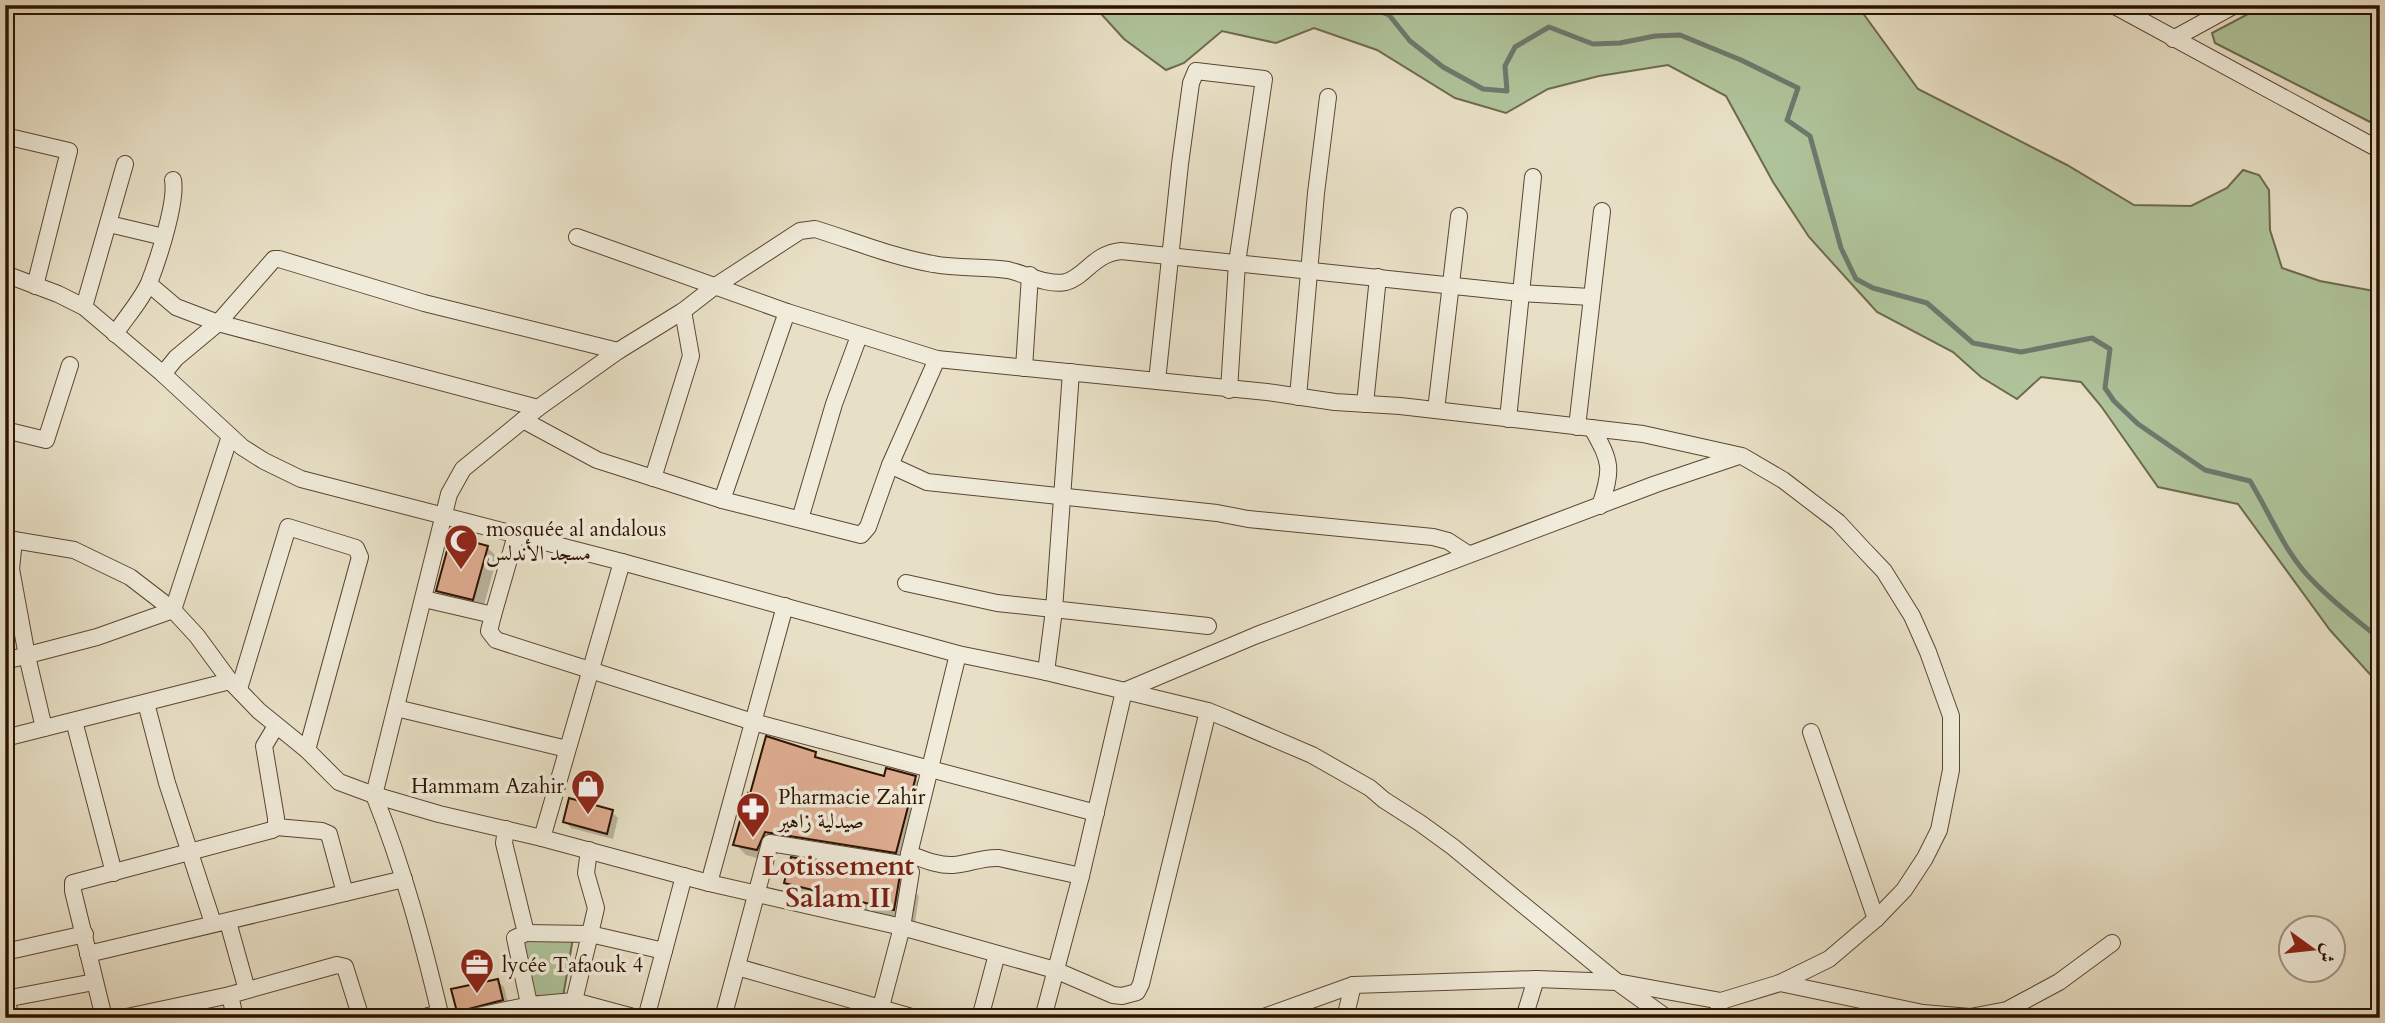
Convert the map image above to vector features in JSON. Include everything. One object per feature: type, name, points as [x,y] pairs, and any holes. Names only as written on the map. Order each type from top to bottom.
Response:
[{"type":"street","points":[[2113,5],[2380,150]]},
{"type":"street","points":[[2173,39],[2230,6]]},
{"type":"street","points":[[1157,381],[1191,83],[1194,73],[1200,70],[1264,79],[1237,263],[1228,390]]},
{"type":"street","points":[[1298,397],[1328,97]]},
{"type":"street","points":[[5,136],[69,151],[35,286]]},
{"type":"street","points":[[84,307],[125,164]]},
{"type":"street","points":[[1508,419],[1534,177]]},
{"type":"street","points":[[115,334],[149,284],[164,237],[174,189],[173,180]]},
{"type":"street","points":[[1600,506],[1609,480],[1608,456],[1584,428],[1591,297],[1602,211]]},
{"type":"street","points":[[1436,410],[1459,216]]},
{"type":"street","points":[[108,224],[164,237]]},
{"type":"street","points":[[421,1018],[440,1016],[392,839],[374,796],[449,494],[463,469],[538,408],[618,351],[683,312],[714,287],[800,231],[808,228],[933,264],[1006,270],[1057,283],[1077,277],[1092,262],[1115,251],[1521,293],[1591,297]]},
{"type":"street","points":[[577,237],[787,313],[937,359],[1643,434],[1742,456],[1783,480],[1838,522],[1884,571],[1913,616],[1951,716],[1951,770],[1939,831],[1925,858],[1904,890],[1876,919],[1829,959],[1780,983],[1721,1001],[1617,982],[1536,979],[1353,985],[1261,1018]]},
{"type":"street","points":[[163,374],[176,358],[218,323],[274,259],[424,303],[618,351]]},
{"type":"street","points":[[5,274],[84,307],[230,436],[264,461],[301,479],[622,562],[958,654],[1208,711],[1312,755],[1370,788],[1453,847],[1617,982],[1667,1018]]},
{"type":"street","points":[[1024,368],[1030,275]]},
{"type":"street","points":[[1365,404],[1378,277]]},
{"type":"street","points":[[149,284],[176,307],[218,323],[538,408]]},
{"type":"street","points":[[653,478],[691,356],[683,312]]},
{"type":"street","points":[[722,500],[787,313]]},
{"type":"street","points":[[800,519],[834,404],[859,336]]},
{"type":"street","points":[[523,420],[597,460],[722,500],[857,534],[864,533],[890,465],[937,359]]},
{"type":"street","points":[[5,430],[46,440],[70,365]]},
{"type":"street","points":[[1046,672],[1054,610],[1071,372]]},
{"type":"street","points":[[173,610],[230,436]]},
{"type":"street","points":[[1124,691],[1257,635],[1468,554],[1742,456]]},
{"type":"street","points":[[890,465],[927,482],[1433,537],[1448,541],[1468,554]]},
{"type":"street","points":[[234,685],[288,527],[356,548],[360,557],[307,750]]},
{"type":"street","points":[[516,535],[489,631],[496,640],[753,722],[1096,813]]},
{"type":"street","points":[[44,728],[11,569],[10,541],[74,550],[130,577],[173,610],[197,636],[234,685],[339,782],[374,796],[709,883],[902,927],[1055,970],[1113,995],[1122,996],[1137,992],[1141,984],[1208,711]]},
{"type":"street","points":[[542,838],[622,562]]},
{"type":"street","points":[[906,583],[997,603],[1208,626]]},
{"type":"street","points":[[424,599],[493,615]]},
{"type":"street","points":[[709,883],[785,606]]},
{"type":"street","points":[[5,661],[97,637],[173,610]]},
{"type":"street","points":[[879,1014],[902,927],[911,872],[908,860],[928,768],[958,654]]},
{"type":"street","points":[[5,738],[146,703],[234,685]]},
{"type":"street","points":[[1043,1018],[1096,813],[1124,691]]},
{"type":"street","points":[[146,703],[167,783],[190,852],[247,990]]},
{"type":"street","points":[[396,708],[567,749]]},
{"type":"street","points":[[74,721],[114,873]]},
{"type":"street","points":[[276,726],[264,746],[276,827]]},
{"type":"street","points":[[1811,732],[1876,919]]},
{"type":"street","points":[[104,1018],[73,883],[276,827],[329,834],[345,893]]},
{"type":"street","points":[[506,829],[504,843],[526,933]]},
{"type":"street","points":[[723,1018],[770,843],[936,864],[954,865],[986,857],[999,858],[1080,876]]},
{"type":"street","points":[[573,1001],[596,908],[586,873],[589,850]]},
{"type":"street","points":[[646,1018],[684,876]]},
{"type":"street","points":[[88,954],[404,879]]},
{"type":"street","points":[[531,1011],[515,938],[526,933],[590,934],[664,951]]},
{"type":"street","points":[[5,952],[85,934]]},
{"type":"street","points":[[1780,983],[1946,1017],[1995,1016],[2059,982],[2112,943]]},
{"type":"street","points":[[980,1018],[997,954]]},
{"type":"street","points":[[122,1018],[230,995],[342,966],[347,971],[361,1018]]},
{"type":"street","points":[[737,967],[879,1014],[915,1018]]},
{"type":"street","points":[[1524,1018],[1536,979]]},
{"type":"street","points":[[11,1018],[6,997],[94,982]]},
{"type":"street","points":[[1345,1018],[1353,985]]},
{"type":"street","points":[[230,995],[235,1018]]},
{"type":"street","points":[[468,1018],[531,1011],[573,1001],[636,1018]]},
{"type":"street","points":[[1716,1018],[1721,1001]]},
{"type":"green space","points":[[1093,5],[1857,5],[1918,89],[2067,165],[2134,205],[2191,206],[2227,188],[2243,170],[2259,175],[2269,190],[2270,230],[2282,268],[2320,281],[2380,292],[2380,683],[2330,630],[2238,504],[2158,487],[2081,382],[2041,377],[2017,399],[1981,377],[1953,352],[1877,312],[1809,237],[1773,182],[1726,96],[1668,65],[1599,76],[1548,89],[1506,113],[1455,98],[1377,50],[1314,28],[1276,43],[1222,31],[1184,63],[1166,70],[1124,39]]},
{"type":"green space","points":[[2265,5],[2366,5],[2380,32],[2380,127],[2215,43],[2212,33]]},
{"type":"green space","points":[[574,932],[563,997],[534,996],[522,942]]},
{"type":"building","name":"mosquée al andalous مسجد الأندلس","points":[[451,536],[488,546],[473,600],[436,591]]},
{"type":"building","points":[[766,736],[816,752],[815,757],[884,776],[886,768],[916,776],[896,853],[765,832],[757,850],[733,845]]},
{"type":"building","name":"Hammam Azahir","points":[[569,798],[613,810],[607,834],[563,822]]},
{"type":"building","points":[[791,857],[900,875],[894,910],[784,883]]},
{"type":"building","name":"lycée Tafaouk 4","points":[[498,979],[503,1000],[457,1012],[451,989]]},
{"type":"waterway","points":[[1363,5],[1389,15],[1410,41],[1443,67],[1483,89],[1507,91],[1505,66],[1515,47],[1549,27],[1593,44],[1680,35],[1741,60],[1798,88],[1787,120],[1810,136],[1841,248],[1856,279],[1873,288],[1927,303],[1973,343],[2021,352],[2092,338],[2110,349],[2105,388],[2114,401],[2138,424],[2205,470],[2250,481],[2287,547],[2304,571],[2380,639]]},
{"type":"place","name":"mosquée al andalous مسجد الأندلس","points":[[461,571]]},
{"type":"place","name":"Hammam Azahir","points":[[588,816]]},
{"type":"place","name":"Pharmacie Zahir صيدلية زاهير","points":[[753,839]]},
{"type":"place","name":"lycée Tafaouk 4","points":[[477,995]]},
{"type":"district","name":"Lotissement Salam II","points":[[838,882]]}]
